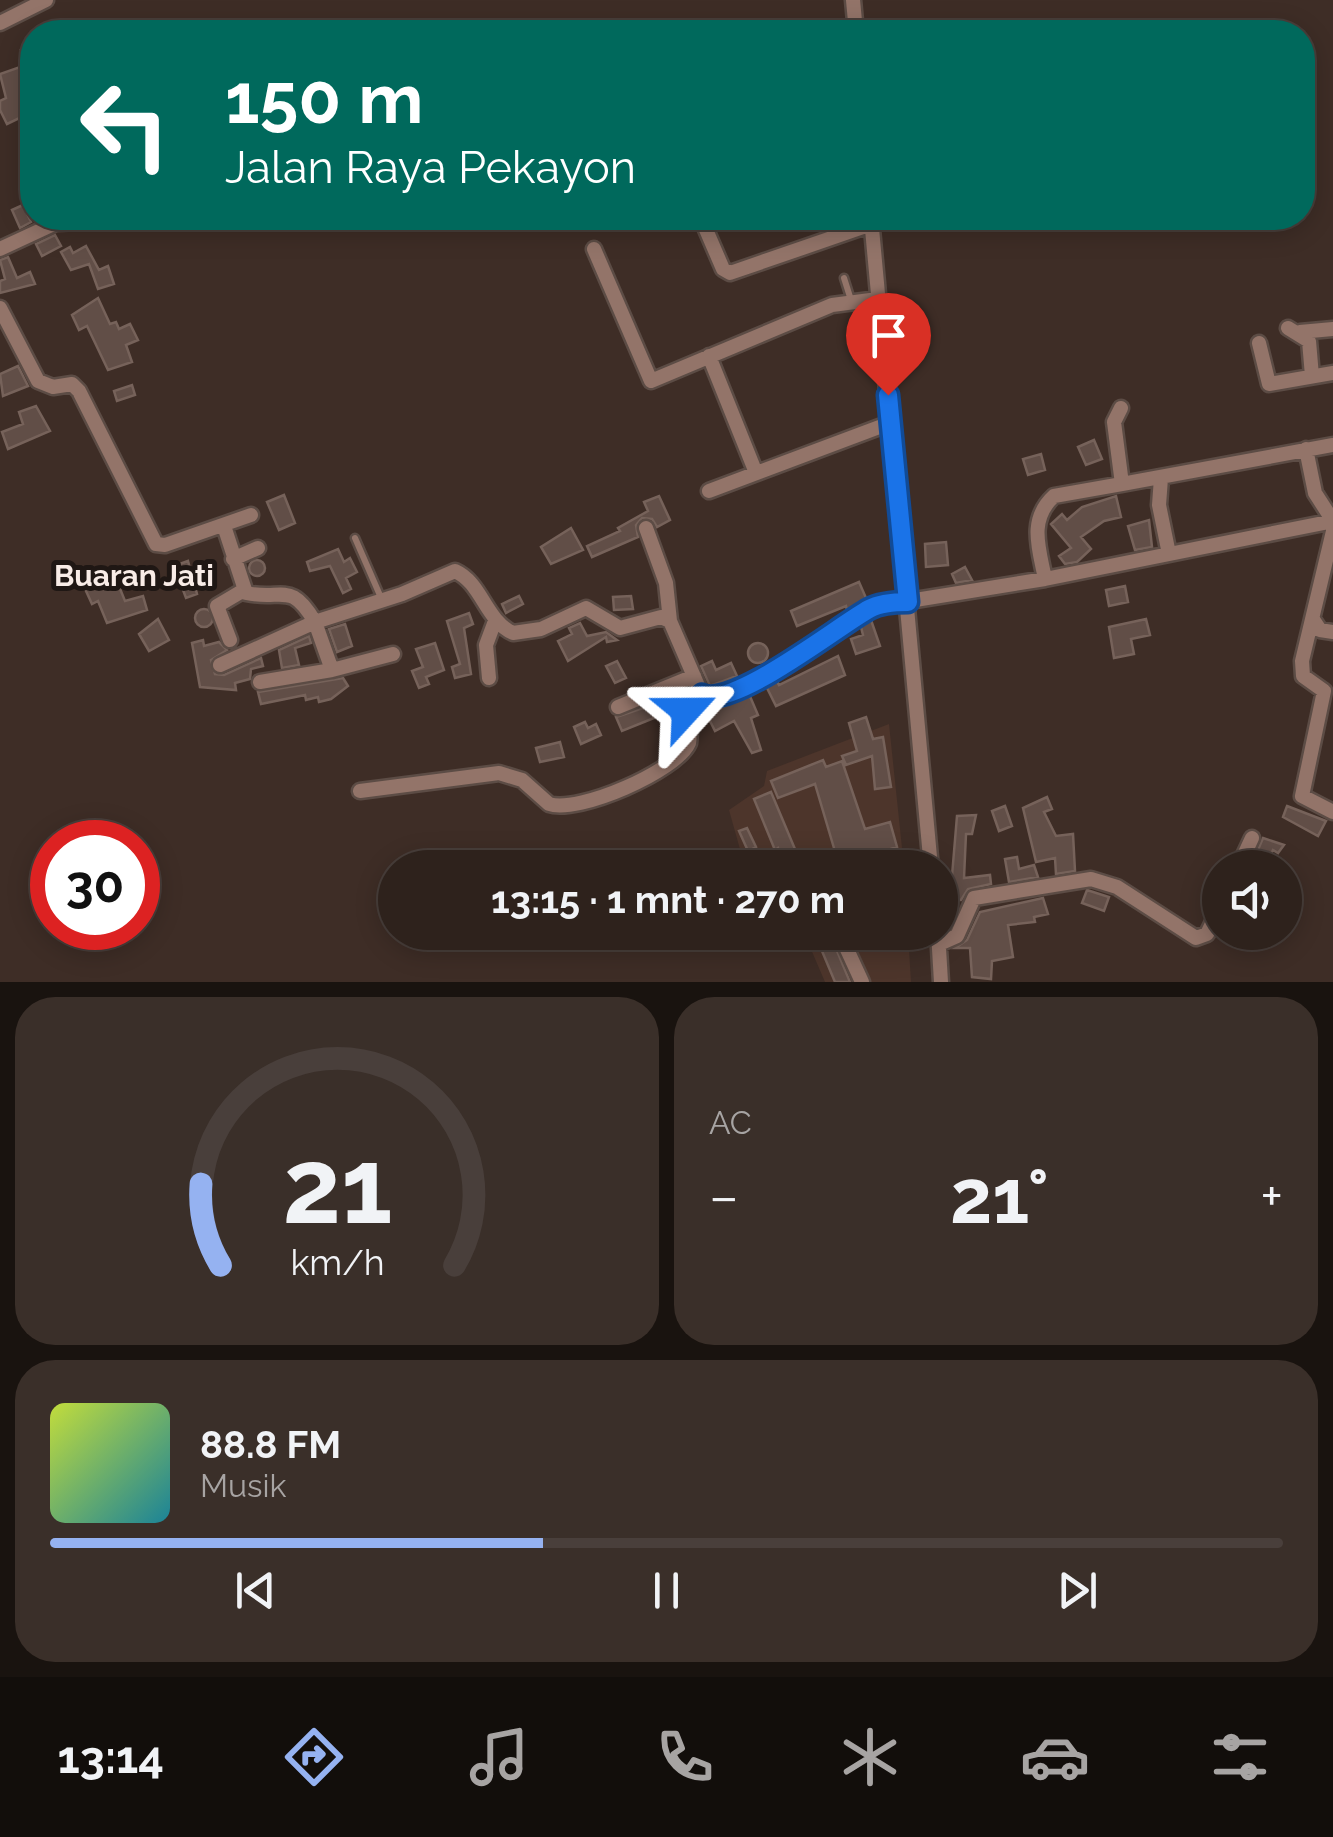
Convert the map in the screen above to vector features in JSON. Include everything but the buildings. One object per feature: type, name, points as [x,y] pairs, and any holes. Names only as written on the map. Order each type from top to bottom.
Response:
[{"type":"street","points":[[0,23],[46,0]]},
{"type":"street","points":[[0,249],[43,230]]},
{"type":"street","points":[[706,230],[722,267],[730,273],[847,230]]},
{"type":"street","points":[[873,230],[930,850]]},
{"type":"street","points":[[594,248],[650,380],[851,300],[878,299]]},
{"type":"street","points":[[0,308],[38,382],[53,387],[72,384],[79,392],[154,541],[165,545],[251,515]]},
{"type":"street","points":[[1312,376],[1311,349],[1294,330],[1333,329]]},
{"type":"street","points":[[1259,343],[1269,384],[1333,373]]},
{"type":"street","points":[[708,356],[756,472]]},
{"type":"street","points":[[1120,408],[1114,422],[1122,484]]},
{"type":"street","points":[[709,491],[890,423]]},
{"type":"street","points":[[1045,579],[1036,529],[1046,503],[1054,496],[1333,445]]},
{"type":"street","points":[[1306,449],[1315,493],[1333,521],[1302,673],[1324,691],[1302,796],[1331,820]]},
{"type":"street","points":[[1161,478],[1158,504],[1169,554]]},
{"type":"street","points":[[702,695],[713,698],[764,675],[872,607],[1045,579],[1333,521]]},
{"type":"street","points":[[224,526],[244,590],[250,595],[288,593],[302,601],[315,622],[332,670]]},
{"type":"street","points":[[646,528],[666,583],[670,621],[702,695]]},
{"type":"street","points":[[232,559],[258,548]]},
{"type":"street","points":[[220,665],[315,622],[383,601],[456,571],[466,578],[495,622],[513,633],[528,633],[586,608],[613,627],[661,617],[670,621]]},
{"type":"street","points":[[230,640],[218,606],[244,590]]},
{"type":"street","points":[[1314,621],[1320,630],[1333,632]]},
{"type":"street","points":[[490,678],[486,645],[495,622]]},
{"type":"street","points":[[260,682],[332,670],[393,654]]},
{"type":"street","points":[[618,708],[694,676]]},
{"type":"street","points":[[360,790],[499,773],[522,780],[550,804],[583,804],[677,760],[689,743],[687,706],[702,695]]},
{"type":"street","points":[[1246,850],[1252,838]]},
{"type":"street","points":[[958,934],[974,898],[1058,881],[1106,882],[1196,938],[1202,936]]},
{"type":"street","points":[[847,950],[862,982]]},
{"type":"street","points":[[939,950],[941,982]]},
{"type":"lane","points":[[844,278],[851,300]]},
{"type":"lane","points":[[355,538],[383,601]]},
{"type":"shaded area","points":[[889,724],[902,850],[740,850],[729,810],[764,786],[767,771]]},
{"type":"shaded area","points":[[811,950],[909,950],[911,982],[825,982]]},
{"type":"district","name":"Buaran Jati","points":[[134,576]]},
{"type":"route","points":[[686,711],[702,695],[713,698],[764,675],[872,607],[908,602],[888,395]]}]
